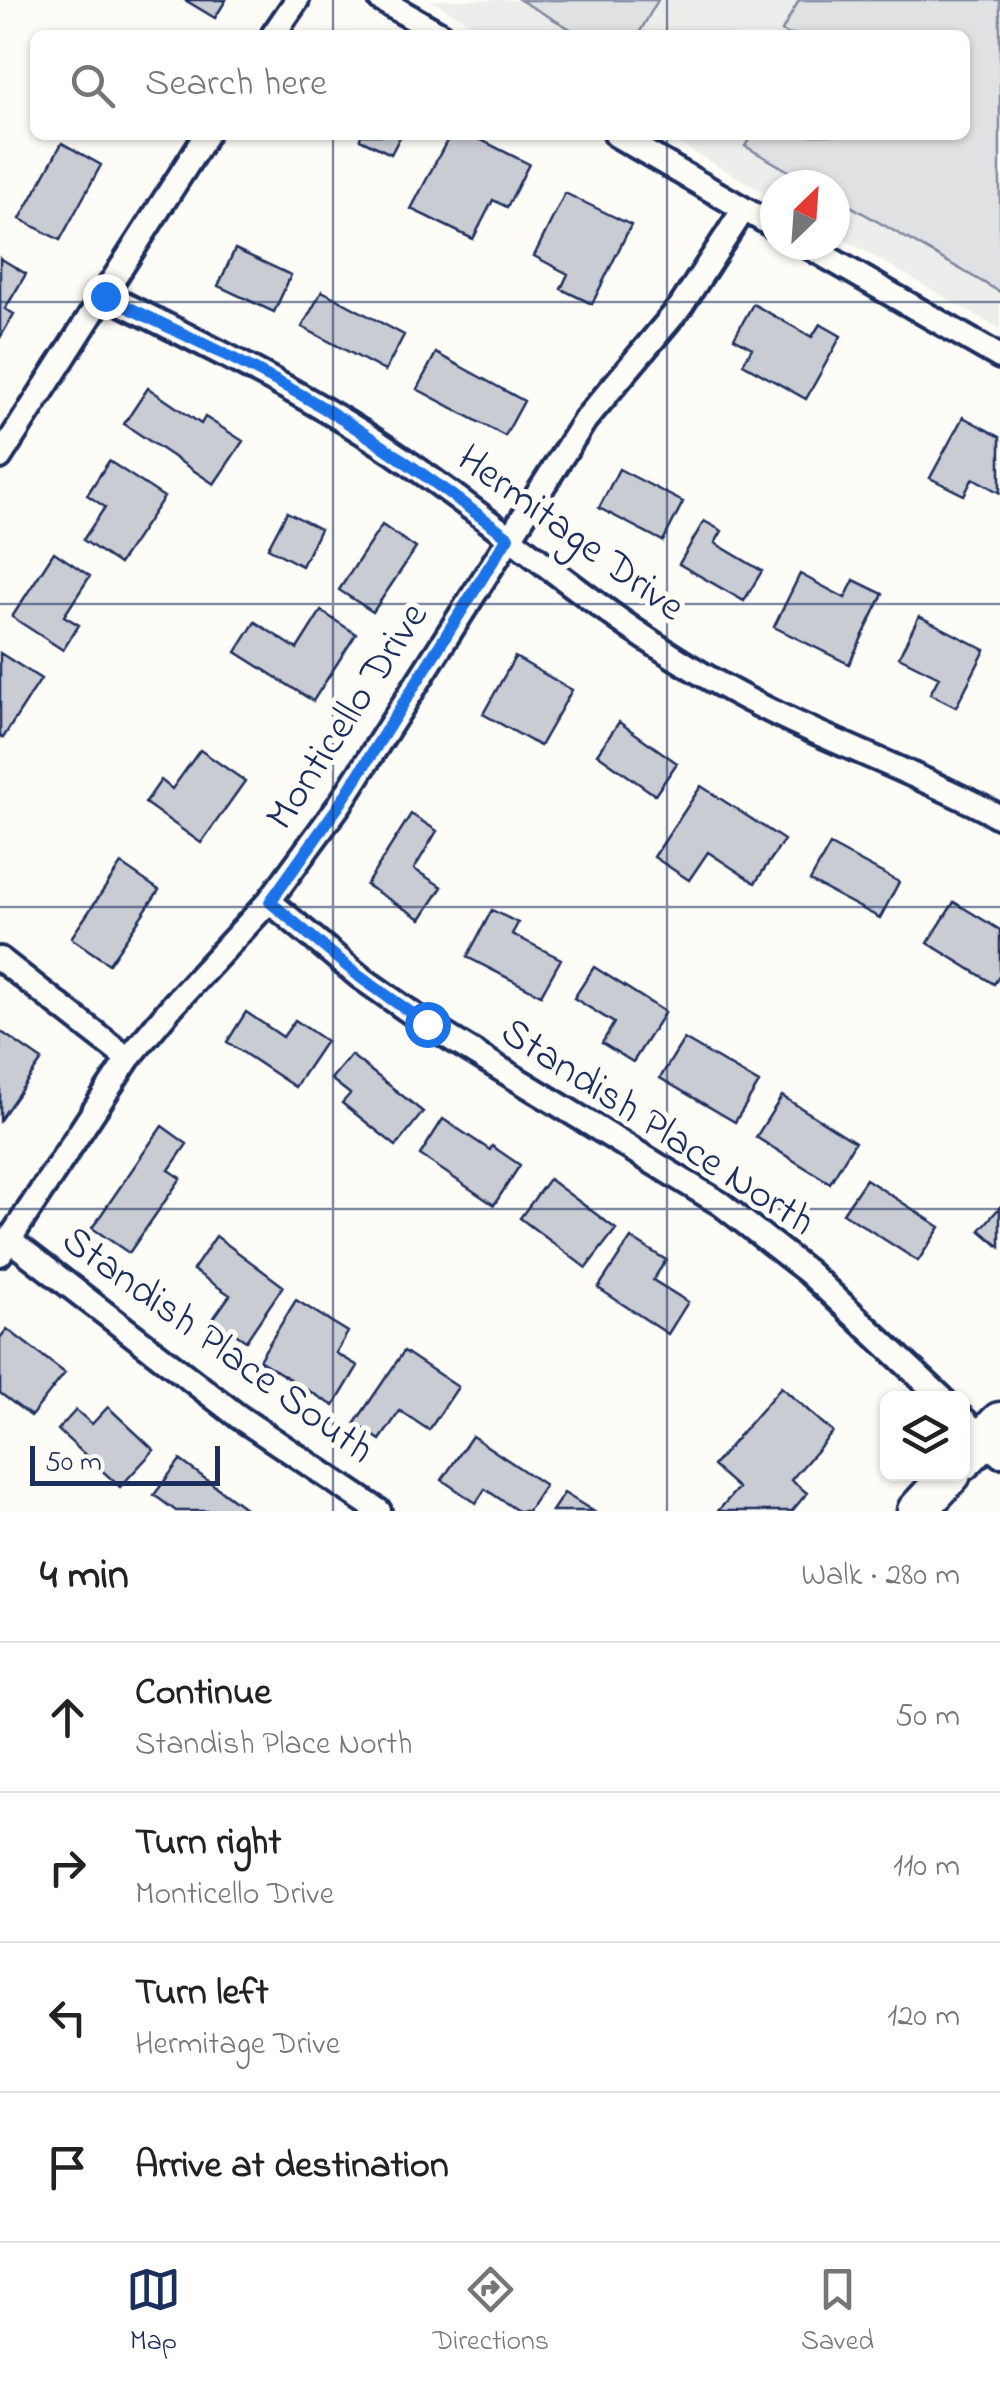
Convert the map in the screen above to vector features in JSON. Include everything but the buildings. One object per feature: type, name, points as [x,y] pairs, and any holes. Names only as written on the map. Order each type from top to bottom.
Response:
[{"type":"main road","points":[[916,1511],[944,1481]]},
{"type":"street","points":[[276,30],[296,0]]},
{"type":"street","points":[[381,0],[433,30]]},
{"type":"street","points":[[0,457],[203,140]]},
{"type":"street","points":[[625,140],[760,218]]},
{"type":"street","name":"Monticello Drive","points":[[5,1247],[128,1059],[270,902],[340,804],[585,420],[682,306],[744,209]]},
{"type":"street","points":[[832,260],[1000,357]]},
{"type":"street","name":"Hermitage Drive","points":[[105,296],[267,376],[342,419],[638,632],[717,683],[1000,817]]},
{"type":"street","name":"Standish Place North","points":[[270,902],[360,977],[427,1024],[721,1204],[808,1272],[935,1391]]},
{"type":"street","points":[[0,959],[128,1059]]},
{"type":"street","name":"Standish Place South","points":[[5,1247],[239,1417],[379,1511]]},
{"type":"shaded area","points":[[430,0],[1000,0],[1000,329],[850,243],[850,170],[760,170],[760,190],[673,140],[970,140],[970,30],[482,30]]},
{"type":"shaded area","points":[[520,0],[658,0],[641,30],[572,30]]},
{"type":"shaded area","points":[[799,0],[1000,0],[1000,292],[850,206],[850,170],[787,170],[745,146],[749,140],[970,140],[970,30],[783,30]]},
{"type":"route","points":[[105,296],[267,376],[342,419],[508,537],[340,804],[270,902],[360,977],[427,1024]]}]
